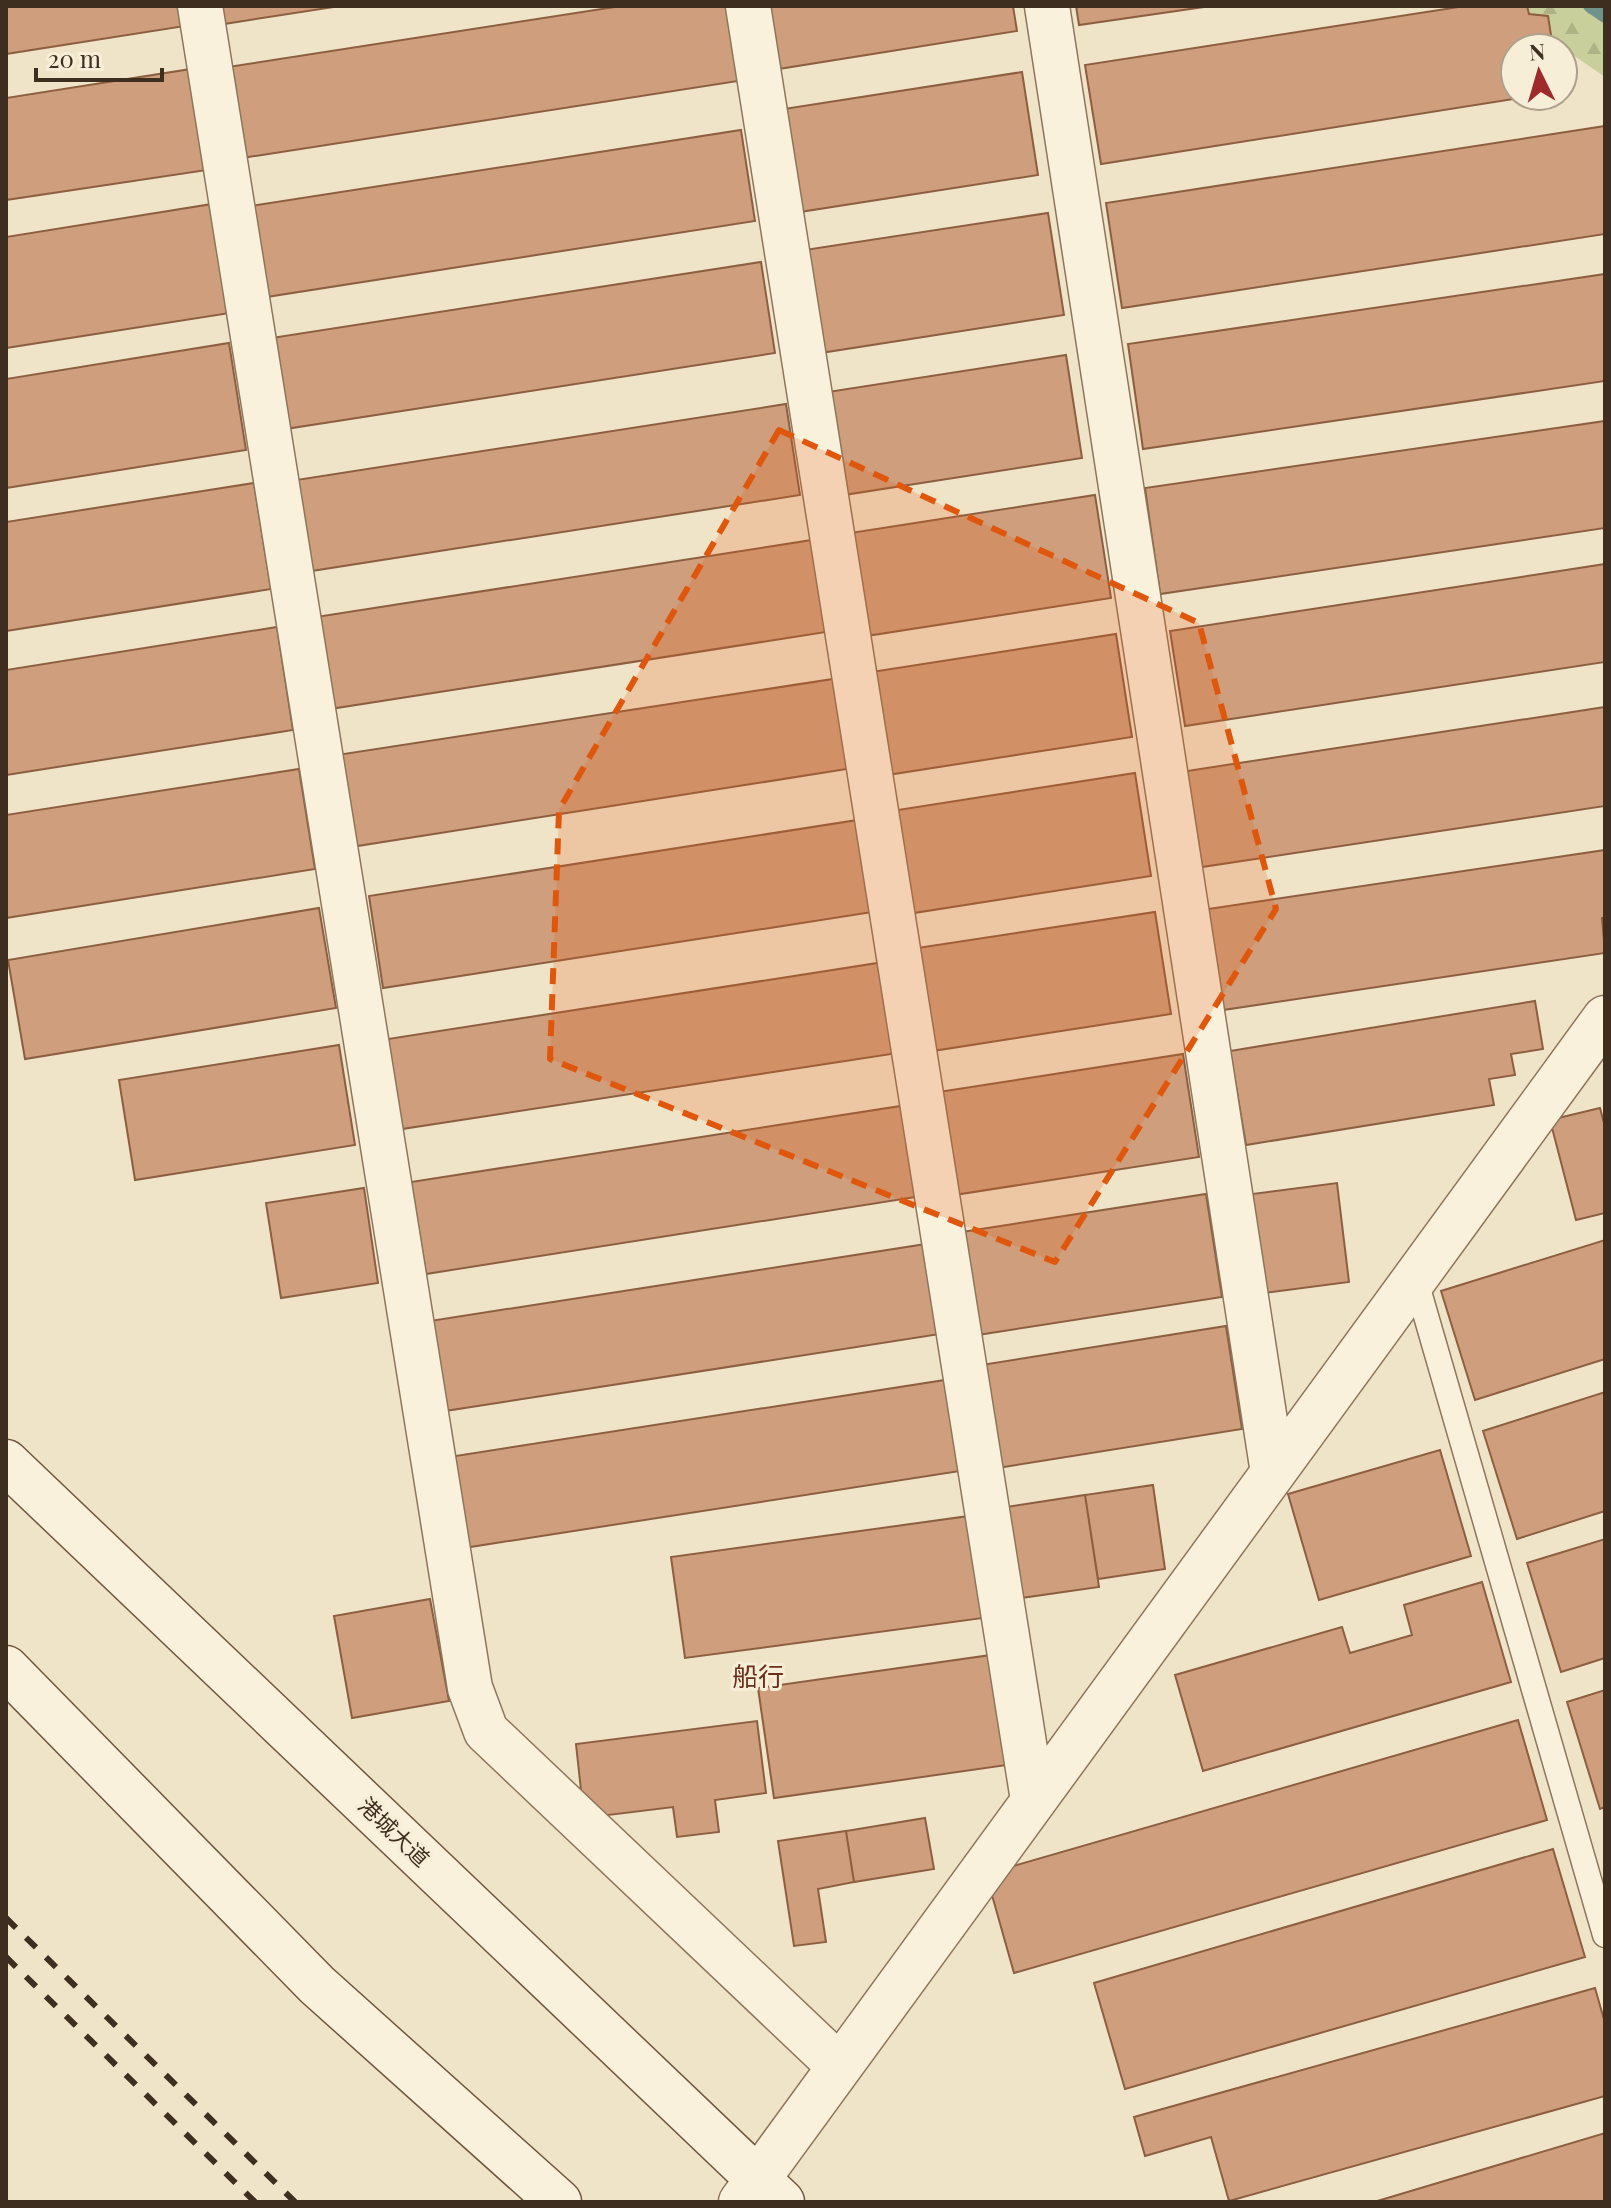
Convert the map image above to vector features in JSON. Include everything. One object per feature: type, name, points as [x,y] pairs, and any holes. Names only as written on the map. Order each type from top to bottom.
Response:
[{"type":"street","points":[[200,6],[470,1688],[486,1731],[838,2065]]},
{"type":"street","points":[[748,6],[1033,1800]]},
{"type":"street","points":[[1047,6],[1273,1473]]},
{"type":"street","points":[[760,2194],[838,2065],[1605,1018]]},
{"type":"street","name":"港城大道","points":[[6,1462],[760,2194]]},
{"type":"street","points":[[6,1668],[317,1985],[559,2202]]},
{"type":"lane","points":[[1415,1278],[1605,1935]]},
{"type":"highlighted area","points":[[779,430],[1199,623],[1276,909],[1055,1262],[550,1059],[559,810]]},
{"type":"green space","points":[[1502,6],[1605,6],[1605,77],[1579,59],[1579,32],[1540,32]]},
{"type":"building","points":[[6,6],[182,6],[185,26],[6,54]]},
{"type":"building","points":[[221,6],[340,6],[224,24]]},
{"type":"building","points":[[621,6],[726,6],[738,81],[242,158],[228,67]]},
{"type":"building","points":[[756,6],[1013,6],[1017,31],[766,71]]},
{"type":"building","points":[[1076,6],[1211,6],[1079,25]]},
{"type":"building","points":[[1465,6],[1527,6],[1529,14],[1548,16],[1550,32],[1499,32],[1499,101],[1101,164],[1085,65]]},
{"type":"building","points":[[191,69],[207,170],[6,200],[6,98]]},
{"type":"building","points":[[1022,72],[1038,175],[787,214],[771,111]]},
{"type":"building","points":[[1605,126],[1605,234],[1122,308],[1106,203]]},
{"type":"building","points":[[741,130],[755,221],[260,298],[245,207]]},
{"type":"building","points":[[212,204],[230,313],[6,348],[6,237]]},
{"type":"building","points":[[1048,213],[1064,315],[814,354],[798,251]]},
{"type":"building","points":[[761,262],[775,353],[279,430],[265,339]]},
{"type":"building","points":[[1605,274],[1605,381],[1143,449],[1128,344]]},
{"type":"building","points":[[229,343],[246,450],[6,488],[6,379]]},
{"type":"building","points":[[1066,355],[1082,458],[831,497],[815,394]]},
{"type":"building","points":[[786,404],[800,495],[305,572],[290,481]]},
{"type":"building","points":[[1605,421],[1605,528],[1160,594],[1145,488]]},
{"type":"building","points":[[254,483],[271,589],[6,631],[6,522]]},
{"type":"building","points":[[1095,495],[1111,598],[860,637],[844,534]]},
{"type":"building","points":[[812,540],[826,632],[330,709],[316,617]]},
{"type":"building","points":[[1605,564],[1605,662],[1185,726],[1170,631]]},
{"type":"building","points":[[277,627],[293,730],[6,775],[6,670]]},
{"type":"building","points":[[1116,634],[1132,737],[881,776],[865,673]]},
{"type":"building","points":[[833,679],[847,769],[351,847],[337,755]]},
{"type":"building","points":[[1605,707],[1605,806],[1202,867],[1187,771]]},
{"type":"building","points":[[299,769],[315,869],[6,918],[6,815]]},
{"type":"building","points":[[1135,773],[1151,876],[901,915],[885,812]]},
{"type":"building","points":[[864,819],[879,911],[383,988],[369,896]]},
{"type":"building","points":[[1605,850],[1605,918],[1602,918],[1605,953],[1223,1010],[1208,909]]},
{"type":"building","points":[[319,908],[336,1008],[25,1059],[8,960]]},
{"type":"building","points":[[1155,912],[1171,1014],[920,1053],[904,950]]},
{"type":"building","points":[[884,962],[898,1053],[402,1129],[388,1039]]},
{"type":"building","points":[[1535,1001],[1543,1049],[1511,1054],[1515,1075],[1489,1079],[1494,1105],[1246,1145],[1230,1051]]},
{"type":"building","points":[[339,1045],[355,1145],[135,1180],[119,1080]]},
{"type":"building","points":[[1183,1054],[1199,1157],[948,1196],[932,1093]]},
{"type":"building","points":[[907,1105],[922,1196],[426,1274],[411,1182]]},
{"type":"building","points":[[1600,1108],[1605,1127],[1605,1213],[1576,1220],[1550,1120]]},
{"type":"building","points":[[1337,1183],[1349,1282],[1264,1293],[1252,1194]]},
{"type":"building","points":[[364,1188],[378,1283],[281,1298],[266,1203]]},
{"type":"building","points":[[1206,1194],[1222,1297],[971,1336],[955,1233]]},
{"type":"building","points":[[1605,1240],[1605,1359],[1475,1400],[1441,1291]]},
{"type":"building","points":[[926,1244],[940,1334],[445,1411],[430,1321]]},
{"type":"building","points":[[1226,1326],[1242,1429],[991,1469],[975,1366]]},
{"type":"building","points":[[945,1380],[960,1471],[464,1548],[449,1457]]},
{"type":"building","points":[[1605,1392],[1605,1511],[1517,1539],[1483,1431]]},
{"type":"building","points":[[1440,1450],[1471,1556],[1319,1600],[1288,1494]]},
{"type":"building","points":[[1153,1485],[1165,1569],[1098,1579],[1085,1495]]},
{"type":"building","points":[[1085,1495],[1099,1587],[1021,1598],[1006,1507]]},
{"type":"building","points":[[969,1516],[983,1618],[685,1658],[671,1557]]},
{"type":"building","points":[[1605,1539],[1605,1658],[1561,1672],[1527,1563]]},
{"type":"building","points":[[1482,1582],[1511,1682],[1203,1771],[1175,1675],[1342,1627],[1350,1653],[1412,1635],[1404,1605]]},
{"type":"building","points":[[430,1599],[449,1701],[352,1718],[334,1616]]},
{"type":"building","points":[[991,1655],[1007,1765],[774,1798],[758,1688]]},
{"type":"building","points":[[1605,1690],[1605,1807],[1600,1809],[1567,1702]]},
{"type":"building","points":[[1518,1720],[1547,1820],[1014,1973],[986,1874]]},
{"type":"building","points":[[757,1721],[766,1793],[715,1800],[719,1832],[677,1837],[673,1807],[584,1818],[576,1744]]},
{"type":"building","points":[[925,1818],[934,1869],[854,1882],[846,1831]]},
{"type":"building","points":[[846,1831],[854,1882],[818,1889],[826,1942],[794,1946],[778,1841]]},
{"type":"building","points":[[1553,1849],[1585,1957],[1125,2089],[1094,1983]]},
{"type":"building","points":[[1595,1988],[1605,2023],[1605,2096],[1229,2201],[1211,2137],[1145,2156],[1134,2117]]},
{"type":"building","points":[[1605,2133],[1605,2202],[1374,2202]]},
{"type":"waterway","points":[[1589,6],[1605,17]]},
{"type":"railway","points":[[6,1918],[295,2202]]},
{"type":"railway","points":[[6,1957],[255,2202]]},
{"type":"district","name":"船行","points":[[758,1677]]}]
